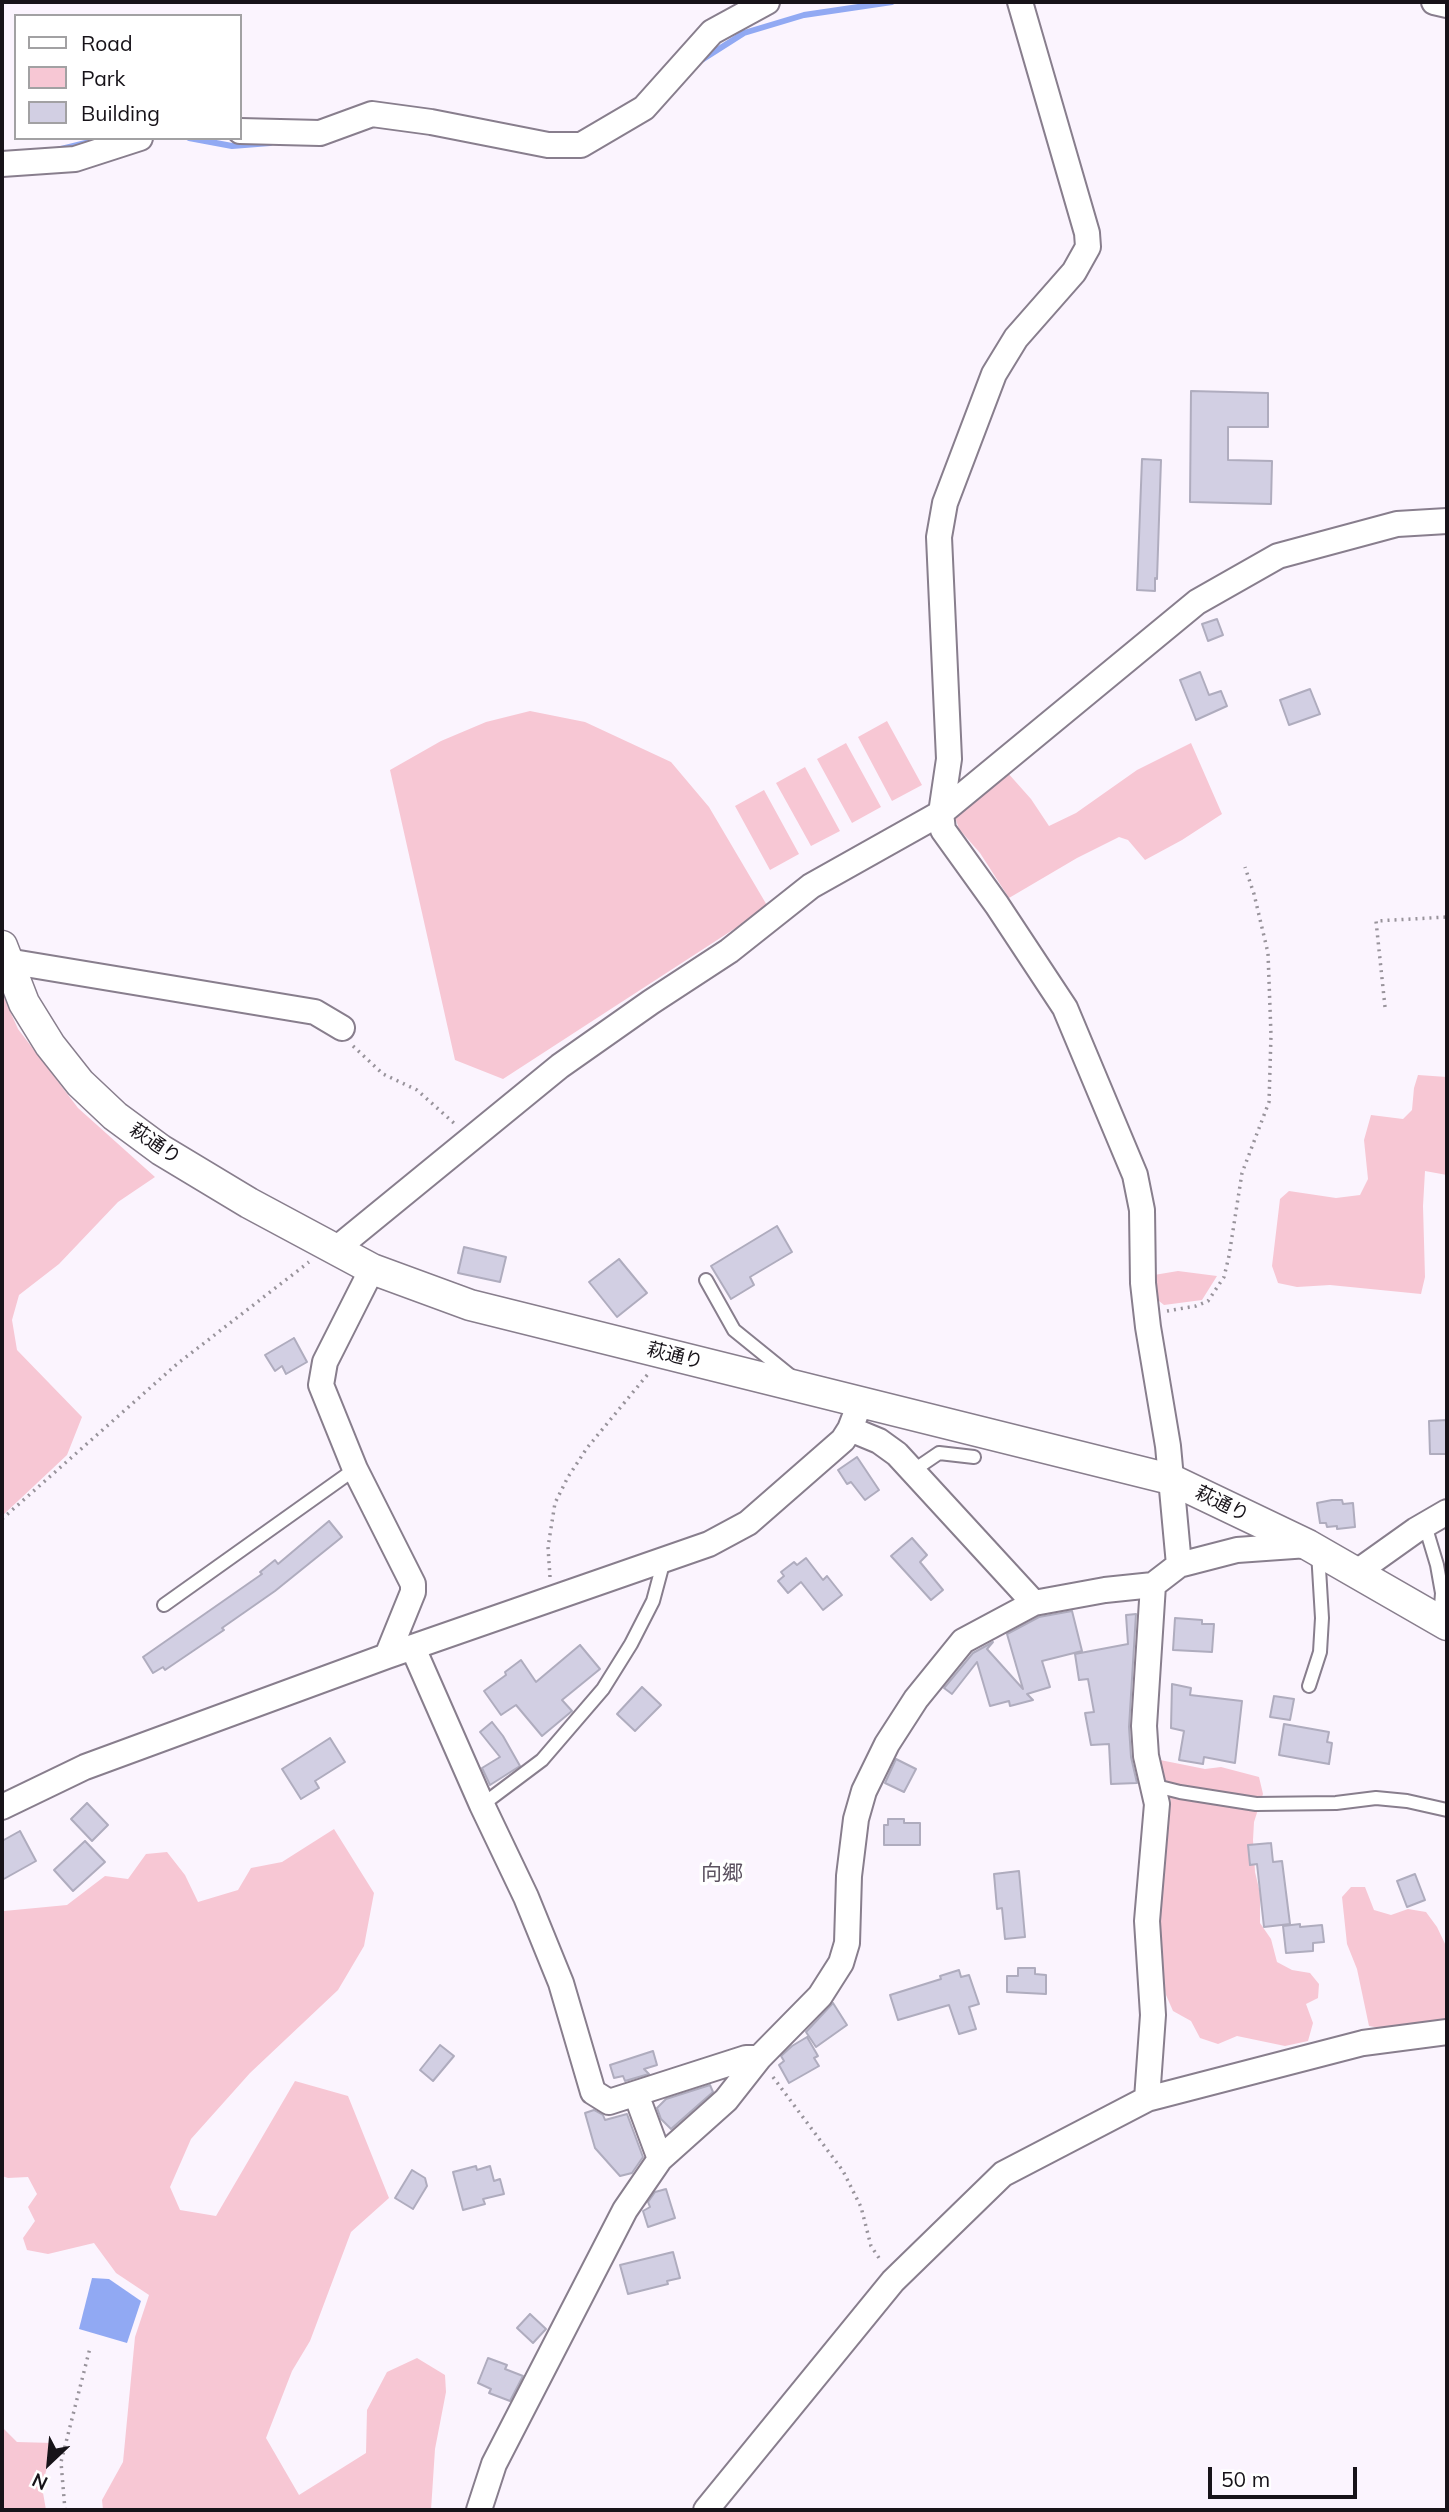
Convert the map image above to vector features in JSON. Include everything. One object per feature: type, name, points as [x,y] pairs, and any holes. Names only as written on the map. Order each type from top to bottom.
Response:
[{"type":"street","points":[[242,131],[320,133],[372,114],[431,122],[548,145],[581,145],[645,108],[712,32],[767,2]]},
{"type":"street","points":[[1020,2],[1087,233],[1088,247],[1074,272],[1016,338],[995,374],[945,503],[939,537],[949,759],[941,813],[943,830],[997,905],[1065,1008],[1135,1175],[1142,1210],[1143,1283],[1168,1446],[1179,1565]]},
{"type":"street","points":[[1434,2],[1447,5]]},
{"type":"street","points":[[2,164],[75,159],[135,140]]},
{"type":"street","points":[[333,1247],[469,1142],[560,1066],[729,951],[811,886],[941,813],[1197,602],[1278,556],[1397,524],[1447,520]]},
{"type":"street","points":[[4,953],[315,1012],[342,1028]]},
{"type":"street","name":"萩通り","points":[[4,953],[24,1003],[50,1045],[80,1083],[115,1116],[161,1150],[249,1203],[372,1269],[470,1305],[803,1388],[855,1416],[1170,1479],[1313,1548],[1444,1623]]},
{"type":"street","points":[[372,1269],[326,1362],[321,1385],[355,1469],[413,1584],[413,1592],[387,1656]]},
{"type":"street","points":[[2,1807],[85,1767],[387,1656],[709,1544],[748,1523],[843,1440],[855,1416],[878,1441],[914,1470],[1034,1603]]},
{"type":"street","points":[[1357,1572],[1447,1512]]},
{"type":"street","points":[[479,2510],[494,2464],[625,2210],[660,2159],[726,2100],[759,2058],[820,1996],[841,1963],[848,1943],[849,1877],[856,1819],[864,1791],[887,1744],[916,1699],[963,1641],[1034,1603],[1105,1590],[1153,1585],[1179,1565],[1237,1549],[1313,1548]]},
{"type":"street","points":[[1147,2099],[1153,2015],[1147,1921],[1157,1804],[1146,1756],[1144,1726],[1153,1585]]},
{"type":"street","points":[[413,1648],[526,1897],[561,1983],[593,2092],[609,2102],[746,2058],[759,2058]]},
{"type":"street","points":[[706,2510],[893,2281],[1003,2174],[1147,2099],[1363,2043],[1447,2032]]},
{"type":"street","points":[[636,2094],[660,2159]]},
{"type":"lane","points":[[706,1280],[734,1330],[803,1388]]},
{"type":"lane","points":[[914,1470],[939,1453],[974,1457]]},
{"type":"lane","points":[[164,1605],[355,1469]]},
{"type":"lane","points":[[1425,1525],[1437,1565],[1444,1623]]},
{"type":"lane","points":[[1309,1686],[1320,1652],[1322,1618],[1313,1548]]},
{"type":"lane","points":[[482,1805],[542,1760],[603,1689],[631,1644],[653,1601],[664,1560]]},
{"type":"lane","points":[[1152,1785],[1256,1804],[1336,1803],[1376,1798],[1407,1801],[1447,1810]]},
{"type":"path","points":[[1147,1309],[1170,1311],[1196,1306],[1208,1301],[1216,1291],[1224,1277],[1229,1256],[1242,1173],[1269,1102],[1271,1035],[1268,953],[1245,867]]},
{"type":"path","points":[[1385,1007],[1376,921],[1447,916]]},
{"type":"path","points":[[342,1028],[355,1049],[383,1074],[416,1090],[456,1125],[469,1142]]},
{"type":"path","points":[[2,1519],[177,1364],[333,1247]]},
{"type":"path","points":[[560,1597],[549,1575],[548,1546],[555,1503],[587,1448],[664,1353]]},
{"type":"path","points":[[759,2058],[843,2171],[861,2207],[871,2246],[893,2281]]},
{"type":"path","points":[[65,2510],[61,2462],[90,2348]]},
{"type":"green space","points":[[530,711],[585,722],[671,762],[709,807],[768,907],[503,1079],[455,1060],[390,770],[441,741],[486,722]]},
{"type":"green space","points":[[887,721],[922,785],[892,801],[858,737]]},
{"type":"green space","points":[[846,743],[881,807],[852,823],[817,759]]},
{"type":"green space","points":[[1191,743],[1222,814],[1145,860],[1128,840],[1119,837],[1009,898],[980,853],[959,829],[955,817],[1007,772],[1031,799],[1049,826],[1076,813],[1137,770]]},
{"type":"green space","points":[[805,767],[840,831],[811,846],[776,783]]},
{"type":"green space","points":[[764,790],[799,854],[770,870],[735,806]]},
{"type":"green space","points":[[2,993],[18,1029],[78,1108],[155,1177],[118,1202],[59,1264],[19,1295],[12,1320],[17,1350],[82,1417],[67,1455],[2,1516]]},
{"type":"green space","points":[[1418,1075],[1447,1077],[1447,1175],[1425,1171],[1425,1277],[1421,1294],[1330,1285],[1297,1287],[1278,1283],[1272,1266],[1280,1199],[1289,1191],[1336,1198],[1360,1195],[1368,1179],[1364,1140],[1371,1115],[1403,1119],[1412,1110]]},
{"type":"green space","points":[[1178,1271],[1217,1276],[1202,1300],[1164,1305],[1154,1297],[1154,1275]]},
{"type":"green space","points":[[1160,1760],[1205,1769],[1221,1767],[1259,1777],[1263,1794],[1254,1822],[1253,1840],[1255,1872],[1260,1893],[1260,1923],[1271,1939],[1277,1962],[1292,1970],[1310,1973],[1319,1984],[1318,1998],[1306,2004],[1313,2023],[1308,2041],[1285,2046],[1237,2036],[1218,2044],[1200,2038],[1191,2021],[1173,2011],[1166,1995],[1156,1950],[1162,1831],[1171,1802]]},
{"type":"green space","points":[[334,1829],[374,1893],[364,1946],[338,1990],[250,2073],[191,2139],[170,2187],[180,2210],[216,2216],[295,2081],[348,2096],[389,2198],[351,2232],[310,2341],[292,2371],[266,2438],[299,2495],[366,2453],[367,2410],[387,2372],[417,2358],[445,2375],[446,2392],[435,2449],[431,2510],[103,2510],[102,2500],[123,2462],[135,2337],[149,2295],[116,2273],[94,2243],[48,2254],[27,2250],[23,2238],[35,2221],[28,2207],[37,2194],[28,2177],[2,2176],[2,1914],[4,1911],[67,1905],[105,1876],[128,1879],[146,1854],[167,1852],[185,1875],[198,1902],[238,1890],[251,1868],[282,1862]]},
{"type":"green space","points":[[1351,1887],[1365,1887],[1374,1910],[1391,1915],[1408,1909],[1426,1912],[1437,1927],[1447,1948],[1447,2019],[1396,2031],[1369,2026],[1357,1969],[1347,1944],[1342,1897]]},
{"type":"green space","points":[[2,2427],[17,2442],[53,2443],[42,2487],[46,2510],[2,2510]]},
{"type":"water","points":[[92,2278],[109,2279],[141,2301],[127,2343],[79,2329]]},
{"type":"building","points":[[1191,391],[1268,393],[1268,427],[1228,427],[1228,460],[1272,461],[1271,504],[1190,502]]},
{"type":"building","points":[[1142,459],[1161,460],[1155,591],[1137,590]]},
{"type":"building","points":[[1217,619],[1223,635],[1208,641],[1202,624]]},
{"type":"building","points":[[1200,672],[1209,695],[1221,691],[1227,706],[1196,720],[1180,680]]},
{"type":"building","points":[[1310,689],[1320,714],[1289,725],[1280,700]]},
{"type":"building","points":[[777,1226],[792,1252],[750,1277],[754,1285],[731,1299],[711,1266]]},
{"type":"building","points":[[464,1247],[506,1257],[500,1282],[458,1273]]},
{"type":"building","points":[[619,1259],[647,1293],[617,1317],[589,1282]]},
{"type":"building","points":[[294,1338],[307,1362],[286,1374],[282,1366],[275,1371],[265,1355]]},
{"type":"building","points":[[1447,1420],[1447,1454],[1430,1454],[1429,1421]]},
{"type":"building","points":[[857,1457],[879,1490],[865,1500],[851,1482],[847,1484],[838,1470]]},
{"type":"building","points":[[1342,1500],[1343,1504],[1353,1503],[1355,1527],[1337,1529],[1337,1526],[1327,1527],[1326,1523],[1320,1523],[1317,1503]]},
{"type":"building","points":[[329,1521],[342,1537],[275,1591],[222,1628],[224,1630],[165,1670],[163,1667],[153,1673],[143,1657],[262,1574],[260,1572],[275,1560],[278,1564]]},
{"type":"building","points":[[912,1538],[927,1555],[920,1562],[943,1590],[931,1600],[891,1556]]},
{"type":"building","points":[[806,1558],[823,1580],[827,1576],[842,1595],[823,1610],[801,1582],[788,1593],[778,1581],[784,1576],[781,1572],[794,1562],[797,1565]]},
{"type":"building","points":[[1072,1611],[1082,1651],[1042,1661],[1050,1687],[1027,1694],[1033,1700],[1010,1706],[1009,1701],[990,1706],[977,1662],[952,1694],[944,1688],[973,1653],[993,1642],[987,1649],[1023,1689],[1007,1634],[1039,1617]]},
{"type":"building","points":[[1136,1614],[1129,1727],[1131,1757],[1137,1783],[1111,1784],[1109,1744],[1091,1745],[1085,1713],[1094,1712],[1088,1679],[1079,1680],[1075,1654],[1128,1644],[1126,1615]]},
{"type":"building","points":[[1175,1618],[1202,1620],[1202,1624],[1214,1624],[1212,1652],[1173,1650]]},
{"type":"building","points":[[580,1645],[600,1669],[562,1700],[572,1711],[542,1736],[516,1705],[501,1715],[484,1691],[521,1660],[536,1682]]},
{"type":"building","points":[[1172,1684],[1191,1688],[1190,1695],[1242,1701],[1235,1763],[1204,1757],[1203,1764],[1179,1760],[1184,1731],[1171,1728]]},
{"type":"building","points":[[642,1687],[661,1705],[635,1731],[617,1714]]},
{"type":"building","points":[[1274,1696],[1294,1699],[1290,1720],[1270,1717]]},
{"type":"building","points":[[492,1722],[520,1766],[490,1785],[482,1768],[500,1757],[480,1732]]},
{"type":"building","points":[[1284,1724],[1329,1732],[1327,1742],[1332,1743],[1329,1764],[1279,1755]]},
{"type":"building","points":[[330,1738],[345,1762],[315,1781],[319,1788],[301,1799],[282,1769]]},
{"type":"building","points":[[896,1759],[916,1769],[904,1792],[885,1783]]},
{"type":"building","points":[[87,1803],[108,1825],[92,1841],[71,1819]]},
{"type":"building","points":[[888,1819],[920,1823],[920,1845],[884,1845],[884,1825],[888,1825]]},
{"type":"building","points":[[20,1831],[36,1861],[2,1880],[2,1841]]},
{"type":"building","points":[[85,1841],[105,1862],[73,1891],[54,1870]]},
{"type":"building","points":[[1271,1843],[1273,1862],[1282,1861],[1290,1924],[1264,1927],[1257,1864],[1250,1865],[1248,1845]]},
{"type":"building","points":[[1019,1871],[1025,1937],[1005,1939],[1002,1908],[997,1909],[994,1874]]},
{"type":"building","points":[[1415,1874],[1425,1900],[1407,1907],[1397,1881]]},
{"type":"building","points":[[1300,1924],[1300,1927],[1322,1925],[1324,1942],[1313,1943],[1313,1951],[1286,1953],[1283,1926]]},
{"type":"building","points":[[1018,1968],[1035,1968],[1035,1974],[1046,1975],[1046,1994],[1007,1992],[1007,1976],[1018,1976]]},
{"type":"building","points":[[959,1970],[961,1977],[969,1975],[979,2004],[969,2007],[976,2029],[959,2034],[949,2005],[898,2020],[890,1995],[941,1979],[940,1976]]},
{"type":"building","points":[[833,2003],[847,2025],[816,2047],[806,2032]]},
{"type":"building","points":[[807,2037],[818,2056],[814,2058],[819,2066],[789,2083],[779,2065],[784,2061],[781,2056]]},
{"type":"building","points":[[440,2045],[454,2056],[433,2081],[420,2070]]},
{"type":"building","points":[[653,2051],[657,2065],[644,2069],[649,2074],[625,2081],[623,2076],[614,2078],[610,2065]]},
{"type":"building","points":[[710,2085],[713,2092],[671,2129],[661,2119],[657,2108],[666,2099]]},
{"type":"building","points":[[594,2110],[603,2115],[605,2120],[627,2114],[643,2157],[632,2173],[620,2176],[595,2148],[585,2113]]},
{"type":"building","points":[[476,2166],[477,2170],[490,2166],[494,2181],[500,2179],[504,2194],[483,2199],[485,2204],[463,2210],[453,2172]]},
{"type":"building","points":[[412,2170],[425,2178],[427,2186],[413,2209],[395,2198]]},
{"type":"building","points":[[666,2189],[675,2218],[648,2227],[643,2211],[650,2207],[648,2202],[655,2192]]},
{"type":"building","points":[[673,2252],[680,2278],[667,2281],[668,2284],[628,2294],[620,2265]]},
{"type":"building","points":[[530,2314],[546,2329],[533,2343],[517,2328]]},
{"type":"building","points":[[488,2358],[507,2365],[505,2369],[523,2376],[510,2401],[489,2393],[491,2389],[478,2383]]},
{"type":"waterway","points":[[700,61],[744,33],[804,15],[892,2]]},
{"type":"waterway","points":[[200,140],[232,146],[270,143]]},
{"type":"waterway","points":[[57,150],[94,141]]},
{"type":"district","name":"向郷","points":[[722,1874]]}]
